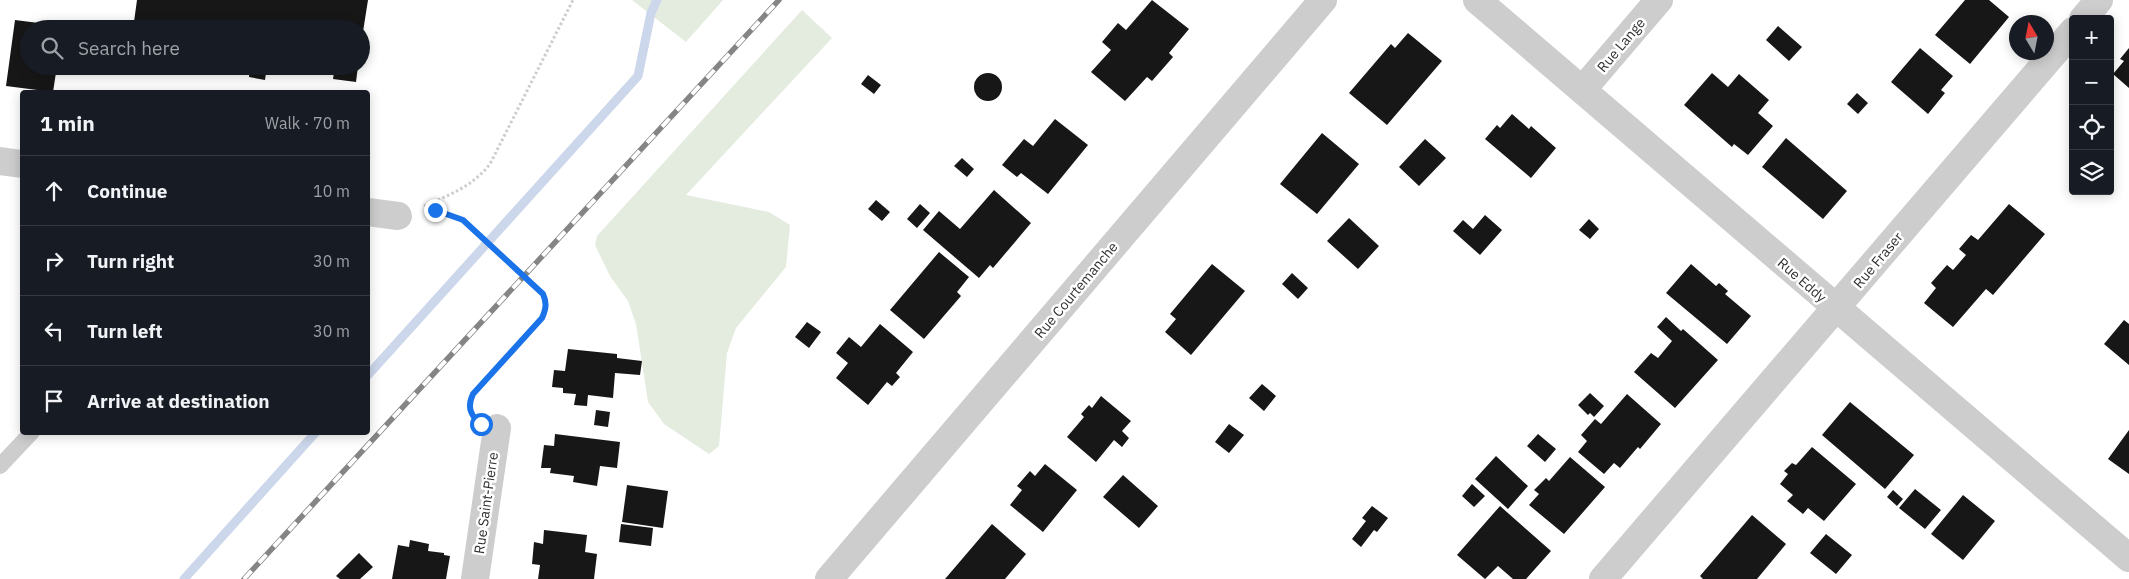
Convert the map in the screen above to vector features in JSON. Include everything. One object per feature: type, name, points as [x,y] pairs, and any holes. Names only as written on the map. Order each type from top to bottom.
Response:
[{"type":"street","name":"Rue Courtemanche","points":[[829,579],[1323,0]]},
{"type":"street","name":"Rue Eddy","points":[[1477,0],[2129,558]]},
{"type":"street","name":"Rue Lange","points":[[1582,89],[1658,0]]},
{"type":"street","points":[[2086,15],[2099,0]]},
{"type":"street","name":"Rue Fraser","points":[[1604,579],[2069,36]]},
{"type":"street","points":[[0,161],[20,164]]},
{"type":"street","points":[[370,212],[398,216]]},
{"type":"street","name":"Rue Saint-Pierre","points":[[475,579],[497,428]]},
{"type":"lane","points":[[0,466],[29,435]]},
{"type":"path","points":[[398,216],[461,190],[479,178],[490,164],[573,0]]},
{"type":"path","points":[[398,216],[419,209],[435,210],[463,220],[543,294],[546,309],[542,318],[473,394],[469,402],[470,411],[474,418],[481,424],[497,428]]},
{"type":"shaded area","points":[[632,0],[723,0],[686,42]]},
{"type":"shaded area","points":[[802,10],[832,38],[686,195],[769,212],[790,225],[786,267],[736,328],[727,353],[719,446],[709,454],[664,424],[648,402],[636,324],[628,301],[610,276],[595,245],[597,236]]},
{"type":"building","points":[[137,0],[368,0],[365,20],[134,20]]},
{"type":"building","points":[[1152,0],[1189,29],[1169,53],[1173,57],[1152,81],[1147,77],[1125,101],[1091,72],[1111,50],[1102,42],[1118,23],[1126,30]]},
{"type":"building","points":[[1965,0],[1989,0],[2009,17],[1970,64],[1935,35]]},
{"type":"building","points":[[15,20],[20,21],[20,75],[56,75],[53,90],[6,86]]},
{"type":"building","points":[[1778,26],[1802,47],[1789,61],[1766,40]]},
{"type":"building","points":[[1408,33],[1442,61],[1387,125],[1349,93],[1391,44],[1395,48]]},
{"type":"building","points":[[1920,48],[1953,76],[1941,90],[1945,93],[1928,114],[1891,82]]},
{"type":"building","points":[[2129,48],[2129,88],[2114,75],[2124,61],[2120,59]]},
{"type":"building","points":[[988,73],[998,77],[1002,87],[998,97],[988,101],[978,97],[974,87],[978,77]]},
{"type":"building","points":[[1712,73],[1728,87],[1739,74],[1769,100],[1758,113],[1773,126],[1748,155],[1734,144],[1732,147],[1684,105]]},
{"type":"building","points":[[249,75],[266,75],[265,80],[249,77]]},
{"type":"building","points":[[334,75],[357,75],[356,82],[333,79]]},
{"type":"building","points":[[868,75],[881,85],[874,94],[861,84]]},
{"type":"building","points":[[1857,93],[1868,103],[1858,114],[1847,104]]},
{"type":"building","points":[[1512,114],[1529,129],[1531,126],[1556,148],[1531,178],[1485,139],[1497,125],[1500,128]]},
{"type":"building","points":[[1055,119],[1088,145],[1048,194],[1021,173],[1017,177],[1002,165],[1024,139],[1033,146]]},
{"type":"building","points":[[1322,133],[1359,164],[1317,214],[1280,184]]},
{"type":"building","points":[[1786,138],[1847,191],[1823,219],[1762,167]]},
{"type":"building","points":[[1425,139],[1446,158],[1419,186],[1399,167]]},
{"type":"building","points":[[962,158],[974,169],[967,177],[954,166]]},
{"type":"building","points":[[994,190],[1031,223],[993,268],[990,265],[979,278],[923,230],[939,211],[960,229]]},
{"type":"building","points":[[876,200],[890,212],[882,221],[868,209]]},
{"type":"building","points":[[920,204],[930,213],[917,228],[907,219]]},
{"type":"building","points":[[2009,204],[2045,234],[1993,295],[1986,289],[1953,327],[1924,303],[1936,288],[1931,283],[1947,265],[1953,270],[1966,255],[1959,249],[1971,235],[1978,240]]},
{"type":"building","points":[[1485,215],[1502,230],[1480,255],[1453,231],[1463,220],[1473,229]]},
{"type":"building","points":[[1349,218],[1379,246],[1358,269],[1327,241]]},
{"type":"building","points":[[1589,219],[1599,229],[1590,239],[1579,230]]},
{"type":"building","points":[[939,252],[969,277],[957,292],[961,296],[924,339],[890,310]]},
{"type":"building","points":[[1212,264],[1245,291],[1191,355],[1165,332],[1176,319],[1170,314]]},
{"type":"building","points":[[1691,264],[1716,286],[1719,283],[1728,291],[1725,294],[1751,316],[1727,344],[1666,293]]},
{"type":"building","points":[[1292,273],[1308,288],[1298,299],[1282,284]]},
{"type":"building","points":[[1666,317],[1681,331],[1683,329],[1718,360],[1675,408],[1634,372],[1651,353],[1658,358],[1672,341],[1657,327]]},
{"type":"building","points":[[2124,320],[2129,324],[2129,365],[2104,344]]},
{"type":"building","points":[[807,322],[821,332],[809,348],[795,337]]},
{"type":"building","points":[[880,324],[913,352],[896,373],[900,377],[892,386],[887,382],[868,405],[836,378],[848,363],[836,353],[849,337],[861,347]]},
{"type":"building","points":[[568,349],[617,354],[617,358],[642,361],[640,375],[615,373],[613,398],[588,395],[587,406],[574,405],[576,394],[563,393],[563,388],[552,387],[554,370],[565,371]]},
{"type":"building","points":[[1262,384],[1276,396],[1264,411],[1249,398]]},
{"type":"building","points":[[1590,393],[1604,406],[1594,417],[1590,413],[1588,415],[1578,405]]},
{"type":"building","points":[[1627,394],[1661,424],[1640,449],[1638,447],[1620,468],[1614,463],[1604,474],[1578,452],[1587,441],[1581,435],[1595,419],[1601,424]]},
{"type":"building","points":[[1101,396],[1131,421],[1122,431],[1129,438],[1122,447],[1114,440],[1096,462],[1067,437],[1084,417],[1081,414],[1089,405],[1092,408]]},
{"type":"building","points":[[1850,402],[1914,455],[1885,489],[1822,435]]},
{"type":"building","points":[[596,410],[610,412],[608,427],[594,425]]},
{"type":"building","points":[[1229,424],[1244,435],[1229,453],[1215,442]]},
{"type":"building","points":[[2129,430],[2129,474],[2108,459]]},
{"type":"building","points":[[555,434],[620,442],[617,468],[600,466],[597,486],[573,482],[574,476],[550,473],[551,468],[541,468],[544,445],[554,446]]},
{"type":"building","points":[[1538,434],[1556,449],[1545,462],[1527,446]]},
{"type":"building","points":[[1812,447],[1856,484],[1824,521],[1808,508],[1803,514],[1787,501],[1793,495],[1780,484],[1788,474],[1784,471],[1792,463],[1796,465]]},
{"type":"building","points":[[1496,456],[1528,486],[1508,509],[1475,479]]},
{"type":"building","points":[[1570,457],[1605,487],[1564,534],[1529,505],[1539,494],[1534,490],[1546,478],[1549,481]]},
{"type":"building","points":[[1045,464],[1077,490],[1043,532],[1010,505],[1022,490],[1017,486],[1030,471],[1035,476]]},
{"type":"building","points":[[1123,475],[1158,506],[1139,528],[1103,497]]},
{"type":"building","points":[[1472,484],[1485,496],[1474,507],[1462,496]]},
{"type":"building","points":[[627,485],[668,491],[663,528],[622,522]]},
{"type":"building","points":[[1915,489],[1941,510],[1925,529],[1899,508]]},
{"type":"building","points":[[1893,490],[1903,499],[1897,506],[1887,497]]},
{"type":"building","points":[[1963,495],[1995,521],[1963,560],[1931,534]]},
{"type":"building","points":[[1372,506],[1388,518],[1377,532],[1374,530],[1361,547],[1352,539],[1366,521],[1362,518]]},
{"type":"building","points":[[1500,506],[1551,551],[1526,579],[1513,579],[1498,566],[1485,579],[1457,555]]},
{"type":"building","points":[[1752,515],[1786,544],[1757,579],[1703,579],[1700,576]]},
{"type":"building","points":[[621,524],[653,528],[651,546],[619,542]]},
{"type":"building","points":[[992,524],[1026,554],[1005,579],[945,579]]},
{"type":"building","points":[[544,530],[587,535],[585,552],[597,554],[594,579],[538,579],[540,565],[532,564],[534,542],[543,544]]},
{"type":"building","points":[[1826,534],[1852,555],[1836,574],[1810,553]]},
{"type":"building","points":[[410,540],[429,544],[428,551],[444,553],[444,555],[450,556],[446,579],[392,579],[398,545],[409,547]]},
{"type":"building","points":[[359,553],[373,567],[360,579],[340,579],[336,576]]},
{"type":"waterway","points":[[370,373],[638,76],[651,13],[657,0]]},
{"type":"waterway","points":[[184,579],[313,435]]},
{"type":"railway","points":[[244,579],[779,0]]},
{"type":"route","points":[[435,210],[463,220],[543,294],[546,300],[546,309],[542,318],[478,386],[473,394],[469,402],[470,411],[481,424]]}]
